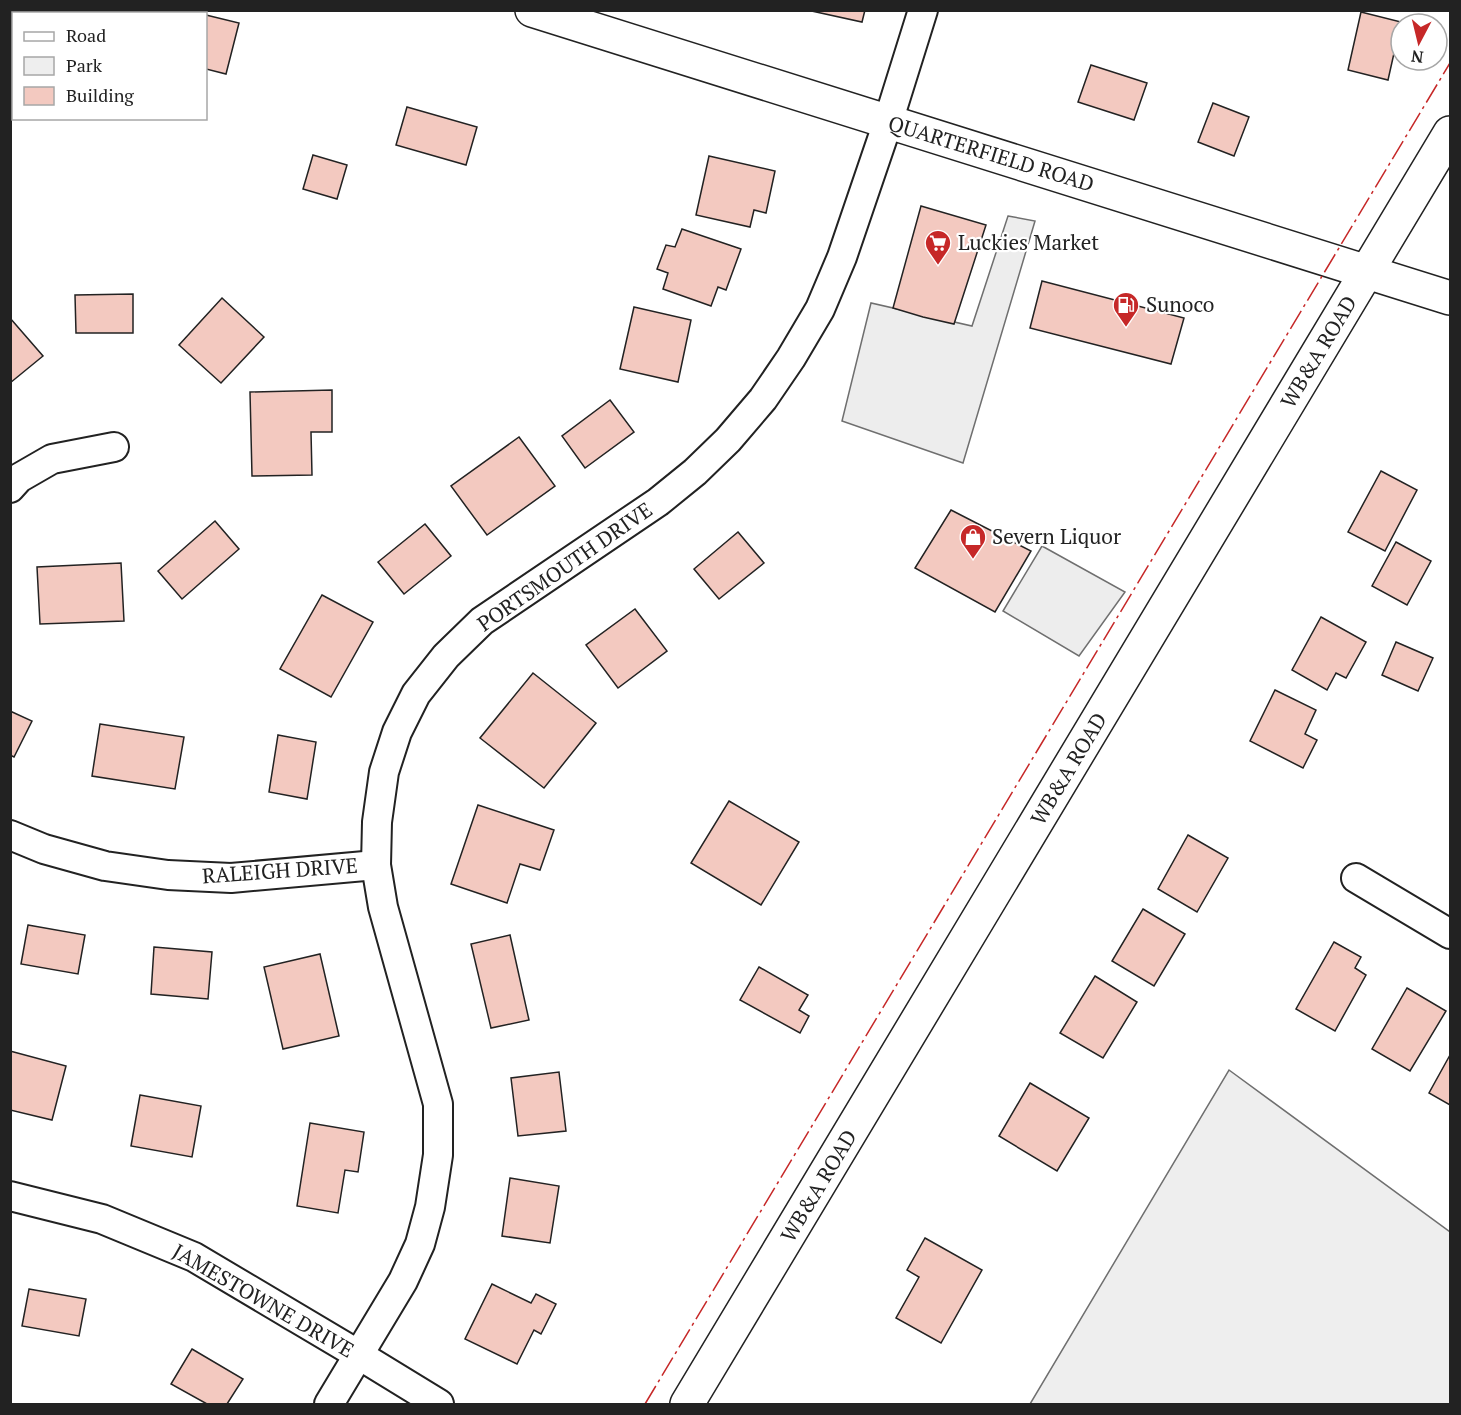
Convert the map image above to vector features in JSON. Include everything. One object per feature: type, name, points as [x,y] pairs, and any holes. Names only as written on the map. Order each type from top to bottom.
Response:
[{"type":"street","name":"QUARTERFIELD ROAD","points":[[532,10],[1450,298]]},
{"type":"street","name":"PORTSMOUTH DRIVE","points":[[329,1404],[403,1281],[420,1244],[430,1207],[438,1155],[438,1104],[382,907],[376,865],[377,822],[384,772],[397,732],[416,694],[446,656],[482,621],[658,502],[695,472],[728,440],[763,399],[820,309],[846,247],[923,10]]},
{"type":"street","name":"WB&A ROAD","points":[[687,1404],[1450,133]]},
{"type":"street","points":[[10,488],[20,478],[52,459],[114,447]]},
{"type":"street","name":"RALEIGH DRIVE","points":[[10,835],[44,849],[105,866],[168,875],[231,878],[376,865]]},
{"type":"street","points":[[1356,878],[1450,934]]},
{"type":"street","name":"JAMESTOWNE DRIVE","points":[[10,1196],[102,1219],[194,1257],[439,1404]]},
{"type":"green space","points":[[1229,1070],[1450,1232],[1450,1404],[1030,1404]]},
{"type":"shaded area","points":[[1008,216],[1035,221],[963,463],[842,421],[871,303],[972,326]]},
{"type":"shaded area","points":[[1042,546],[1125,592],[1079,656],[1003,611]]},
{"type":"building","points":[[10,10],[46,10],[46,12],[12,12],[12,20],[10,19]]},
{"type":"building","points":[[172,10],[189,10],[195,12],[172,12]]},
{"type":"building","points":[[807,10],[865,10],[862,22]]},
{"type":"building","points":[[1361,12],[1389,19],[1388,80],[1348,70]]},
{"type":"building","points":[[207,15],[239,23],[226,74],[207,69]]},
{"type":"building","points":[[1091,65],[1147,83],[1134,120],[1078,102]]},
{"type":"building","points":[[1213,103],[1249,117],[1234,156],[1198,142]]},
{"type":"building","points":[[407,107],[477,127],[466,165],[396,145]]},
{"type":"building","points":[[313,155],[347,165],[337,199],[303,189]]},
{"type":"building","points":[[709,156],[775,171],[766,213],[754,210],[750,227],[696,215]]},
{"type":"building","name":"Luckies Market","points":[[921,206],[986,225],[954,324],[893,308]]},
{"type":"building","points":[[682,229],[741,249],[726,290],[718,287],[711,306],[663,289],[668,273],[657,269],[666,245],[675,247]]},
{"type":"building","points":[[1042,281],[1184,318],[1171,364],[1030,328]]},
{"type":"building","points":[[133,294],[133,333],[76,333],[75,295]]},
{"type":"building","points":[[222,298],[264,337],[221,383],[179,345]]},
{"type":"building","points":[[634,307],[691,320],[678,382],[620,369]]},
{"type":"building","points":[[10,318],[43,356],[10,383]]},
{"type":"building","points":[[332,390],[332,432],[311,432],[312,475],[252,476],[250,392]]},
{"type":"building","points":[[610,400],[634,432],[585,468],[562,436]]},
{"type":"building","points":[[519,437],[555,486],[487,535],[451,486]]},
{"type":"building","points":[[1381,471],[1417,490],[1385,551],[1348,532]]},
{"type":"building","name":"Severn Liquor","points":[[951,510],[1031,551],[995,612],[915,568]]},
{"type":"building","points":[[215,521],[239,549],[182,599],[158,571]]},
{"type":"building","points":[[425,524],[451,556],[404,594],[378,562]]},
{"type":"building","points":[[738,532],[764,563],[719,599],[694,569]]},
{"type":"building","points":[[1396,542],[1431,561],[1407,605],[1372,586]]},
{"type":"building","points":[[121,563],[124,621],[40,624],[37,567]]},
{"type":"building","points":[[322,595],[373,622],[331,697],[280,669]]},
{"type":"building","points":[[635,609],[667,651],[618,688],[586,645]]},
{"type":"building","points":[[1321,617],[1366,642],[1346,678],[1336,673],[1327,690],[1292,670]]},
{"type":"building","points":[[1396,642],[1433,658],[1418,691],[1382,675]]},
{"type":"building","points":[[533,673],[596,723],[544,788],[480,738]]},
{"type":"building","points":[[1275,690],[1316,710],[1305,734],[1317,740],[1303,768],[1250,741]]},
{"type":"building","points":[[10,711],[32,721],[14,757],[10,755]]},
{"type":"building","points":[[100,724],[184,737],[175,789],[92,776]]},
{"type":"building","points":[[278,735],[316,742],[307,799],[269,792]]},
{"type":"building","points":[[729,801],[799,842],[761,905],[691,863]]},
{"type":"building","points":[[478,805],[554,830],[540,870],[520,864],[507,903],[451,884]]},
{"type":"building","points":[[1188,835],[1228,858],[1197,912],[1158,889]]},
{"type":"building","points":[[1143,909],[1185,934],[1154,986],[1112,961]]},
{"type":"building","points":[[28,925],[85,935],[78,974],[21,964]]},
{"type":"building","points":[[510,935],[529,1020],[491,1028],[471,944]]},
{"type":"building","points":[[1334,942],[1361,957],[1355,968],[1366,975],[1335,1031],[1296,1009]]},
{"type":"building","points":[[154,947],[212,952],[208,999],[151,994]]},
{"type":"building","points":[[320,954],[339,1036],[283,1049],[264,967]]},
{"type":"building","points":[[759,967],[808,995],[799,1010],[809,1016],[800,1033],[740,1000]]},
{"type":"building","points":[[1095,976],[1137,1002],[1103,1058],[1060,1033]]},
{"type":"building","points":[[1407,988],[1446,1011],[1410,1071],[1372,1049]]},
{"type":"building","points":[[10,1051],[66,1066],[52,1120],[10,1110]]},
{"type":"building","points":[[1450,1055],[1450,1105],[1429,1093]]},
{"type":"building","points":[[559,1072],[566,1131],[518,1136],[511,1078]]},
{"type":"building","points":[[1030,1083],[1089,1118],[1057,1171],[999,1136]]},
{"type":"building","points":[[140,1095],[201,1106],[192,1157],[131,1146]]},
{"type":"building","points":[[310,1123],[364,1132],[358,1172],[345,1170],[338,1213],[297,1206]]},
{"type":"building","points":[[510,1178],[559,1186],[550,1243],[502,1236]]},
{"type":"building","points":[[925,1238],[982,1270],[941,1343],[896,1318],[919,1277],[907,1270]]},
{"type":"building","points":[[492,1284],[531,1303],[536,1294],[556,1304],[541,1334],[534,1330],[517,1364],[465,1339]]},
{"type":"building","points":[[29,1289],[86,1299],[79,1336],[22,1326]]},
{"type":"building","points":[[192,1349],[243,1379],[227,1404],[207,1404],[171,1384]]},
{"type":"power","points":[[645,1404],[1450,63]]},
{"type":"place","name":"Luckies Market","points":[[938,266]]},
{"type":"place","name":"Sunoco","points":[[1126,328]]},
{"type":"place","name":"Severn Liquor","points":[[973,560]]}]
